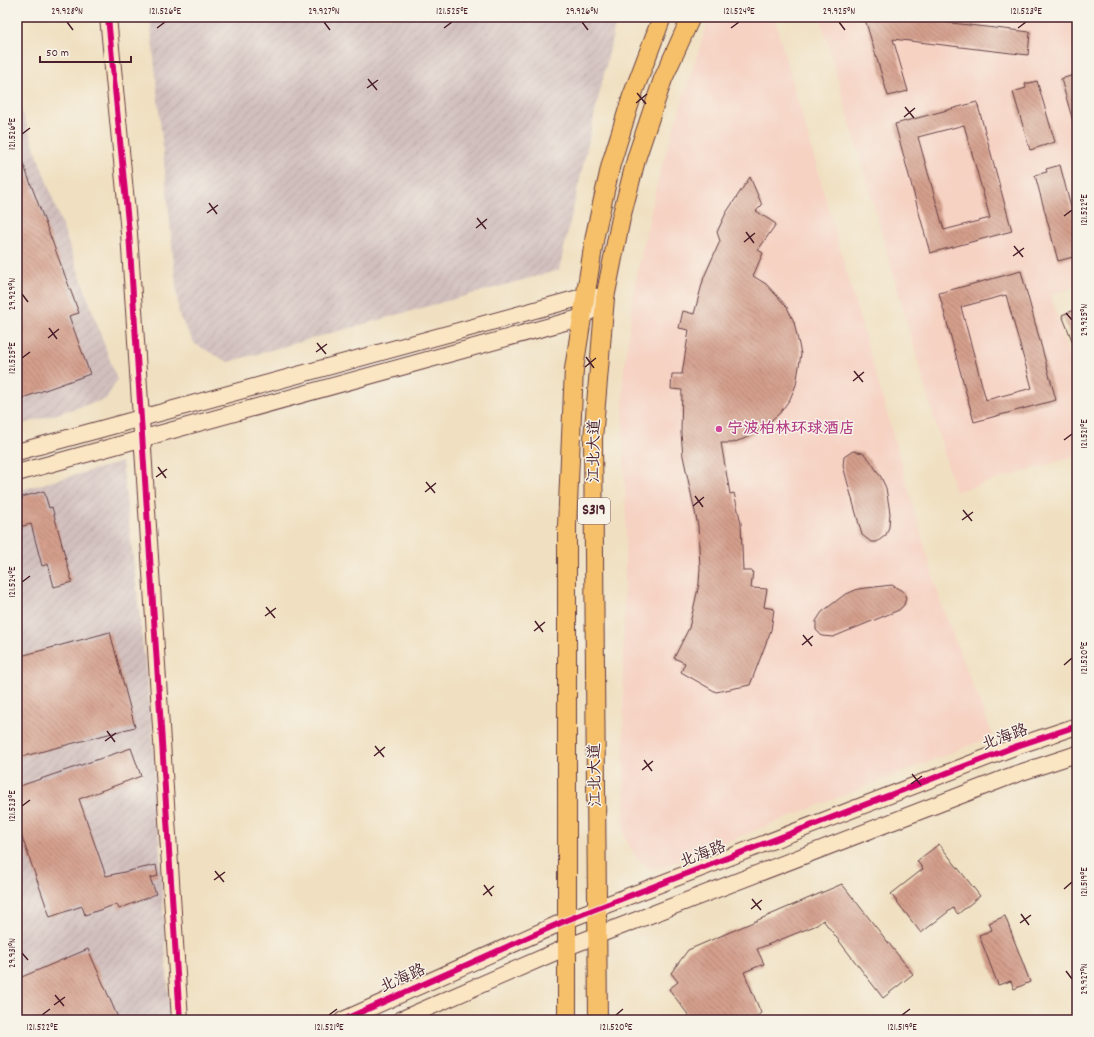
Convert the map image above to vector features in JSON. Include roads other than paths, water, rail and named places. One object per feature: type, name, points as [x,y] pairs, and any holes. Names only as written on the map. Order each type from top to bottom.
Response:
[{"type":"main road","name":"江北大道","points":[[567,1020],[567,526],[574,369],[595,234],[611,164],[632,96],[662,17]]},
{"type":"main road","name":"江北大道","points":[[598,1020],[593,439],[605,298],[621,218],[637,156],[663,79],[691,17]]},
{"type":"street","points":[[108,17],[129,233],[180,1020]]},
{"type":"street","points":[[17,452],[586,296],[605,298]]},
{"type":"street","points":[[17,473],[582,317],[605,298]]},
{"type":"street","name":"北海路","points":[[343,1020],[567,920],[1014,747],[1077,726]]},
{"type":"street","points":[[400,1020],[567,947],[1016,774],[1077,754]]},
{"type":"place","name":"宁波柏林环球酒店","points":[[719,429]]}]
